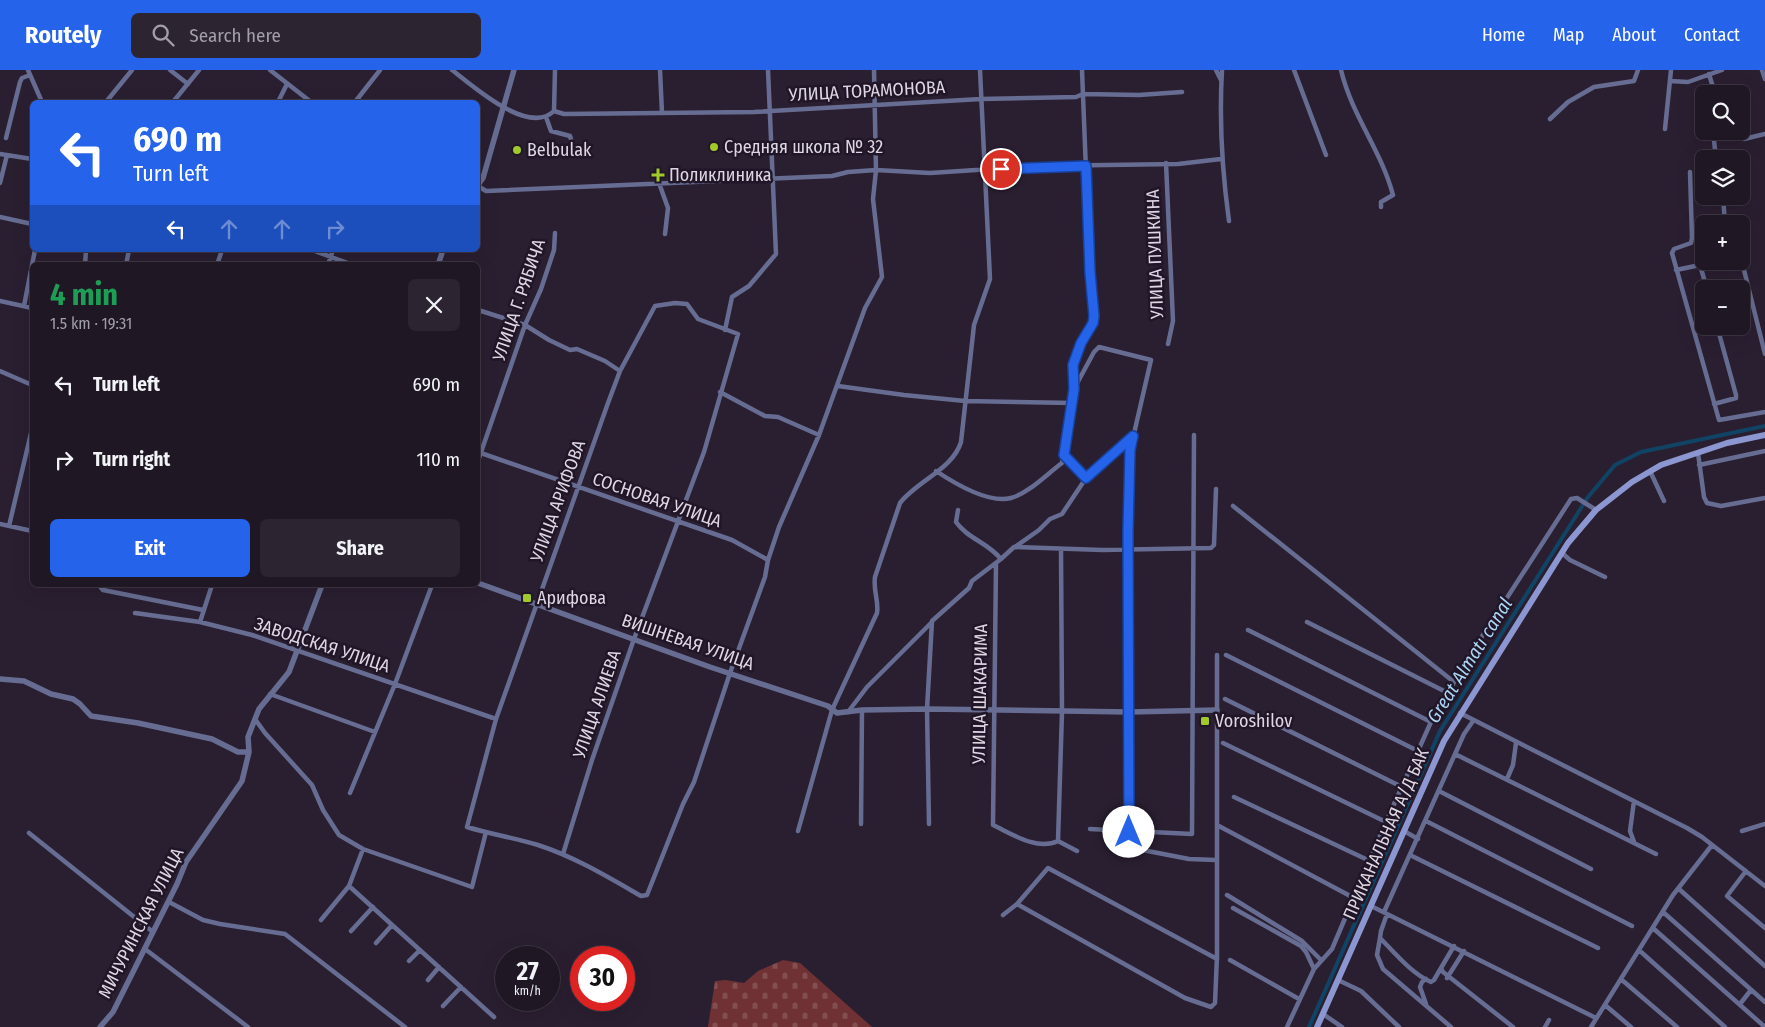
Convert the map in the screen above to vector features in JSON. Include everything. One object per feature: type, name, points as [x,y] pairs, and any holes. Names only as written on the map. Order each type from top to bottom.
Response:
[{"type":"main road","name":"ПРИКАНАЛЬНАЯ А/Д БАК","points":[[1318,1027],[1444,740],[1562,553],[1596,510],[1661,465],[1726,443],[1765,435]]},
{"type":"street","points":[[28,70],[41,100]]},
{"type":"street","points":[[108,100],[132,70]]},
{"type":"street","points":[[170,70],[188,84]]},
{"type":"street","points":[[175,100],[199,70]]},
{"type":"street","points":[[270,70],[308,100]]},
{"type":"street","points":[[357,100],[380,70]]},
{"type":"street","points":[[452,70],[503,109],[539,119],[546,118],[554,112],[555,70]]},
{"type":"street","points":[[480,183],[491,163],[514,70]]},
{"type":"street","points":[[660,70],[662,113]]},
{"type":"street","points":[[724,330],[732,297],[749,286],[776,254],[768,70]]},
{"type":"street","points":[[255,719],[265,733],[312,785],[323,810],[339,835],[363,849],[472,887],[486,832],[538,845],[563,854],[587,865],[641,896],[647,895],[683,804],[694,782],[730,673],[766,577],[768,560],[780,527],[819,435],[859,324],[882,277],[873,199],[876,170],[874,70]]},
{"type":"street","points":[[798,832],[832,710],[877,613],[878,606],[873,590],[875,577],[900,503],[906,494],[958,451],[974,325],[990,279],[980,70]]},
{"type":"street","points":[[936,471],[956,485],[974,492],[999,498],[1010,498],[1021,493],[1062,463],[1073,403],[1073,365],[1076,355],[1093,323],[1094,316],[1090,272],[1082,70]]},
{"type":"street","points":[[1216,70],[1221,81]]},
{"type":"street","points":[[1222,70],[1219,120],[1221,158],[1229,221]]},
{"type":"street","points":[[1294,70],[1326,155]]},
{"type":"street","points":[[1341,70],[1345,88],[1358,120],[1382,161],[1388,177],[1393,195],[1381,202],[1381,206]]},
{"type":"street","points":[[1550,119],[1568,102],[1594,87],[1634,81],[1638,70]]},
{"type":"street","points":[[1665,129],[1670,70]]},
{"type":"street","points":[[1670,80],[1688,82],[1722,70]]},
{"type":"street","points":[[1762,70],[1765,79]]},
{"type":"street","points":[[1710,74],[1713,85]]},
{"type":"street","points":[[6,138],[20,82],[22,78],[30,75]]},
{"type":"street","points":[[279,100],[287,84]]},
{"type":"street","name":"УЛИЦА ТОРАМОНОВА","points":[[554,112],[564,114],[770,111],[981,99],[1076,97],[1083,94],[1139,95],[1182,92]]},
{"type":"street","points":[[546,118],[551,132],[570,136],[572,146]]},
{"type":"street","points":[[1750,138],[1765,134]]},
{"type":"street","points":[[0,154],[30,159]]},
{"type":"street","points":[[0,182],[7,155]]},
{"type":"street","points":[[480,187],[486,191],[523,191],[773,177],[832,176],[848,172],[876,170],[902,173],[984,171],[1035,166],[1166,164],[1221,158]]},
{"type":"street","name":"УЛИЦА ПУШКИНА","points":[[1166,164],[1173,322],[1168,344]]},
{"type":"street","points":[[1690,172],[1691,243],[1674,249],[1672,253],[1714,404],[1719,420],[1765,412]]},
{"type":"street","points":[[659,183],[668,208],[665,234]]},
{"type":"street","points":[[0,217],[30,224]]},
{"type":"street","name":"УЛИЦА Г. РЯБИЧА","points":[[480,449],[554,250],[555,233]]},
{"type":"street","points":[[317,252],[344,262]]},
{"type":"street","points":[[329,262],[332,252]]},
{"type":"street","points":[[1676,270],[1700,264],[1704,280]]},
{"type":"street","points":[[1744,270],[1765,354]]},
{"type":"street","points":[[24,306],[30,275]]},
{"type":"street","points":[[0,301],[30,308]]},
{"type":"street","name":"УЛИЦА АРИФОВА","points":[[486,832],[467,827],[496,720],[620,371],[655,306],[675,303],[687,304],[698,319],[724,330]]},
{"type":"street","points":[[480,311],[525,325],[570,350],[578,349],[605,361],[620,371]]},
{"type":"street","name":"УЛИЦА АЛИЕВА","points":[[563,854],[634,640],[676,522],[704,452],[738,334],[724,330]]},
{"type":"street","points":[[1714,404],[1736,398],[1719,335]]},
{"type":"street","points":[[1074,389],[1094,352],[1099,348],[1151,360],[1130,450],[1128,549],[1130,712],[1129,832],[1127,847],[1190,859],[1216,860]]},
{"type":"street","points":[[0,371],[30,384]]},
{"type":"street","points":[[838,386],[965,401],[1073,403]]},
{"type":"street","points":[[720,392],[765,416],[778,417],[819,435]]},
{"type":"street","points":[[1090,829],[1192,834],[1194,435]]},
{"type":"street","points":[[848,712],[867,687],[932,621],[969,588],[972,581],[996,564],[1014,547],[1039,530],[1050,519],[1062,514],[1086,478],[1133,436]]},
{"type":"street","points":[[10,526],[30,438]]},
{"type":"street","points":[[1699,465],[1765,451]]},
{"type":"street","name":"СОСНОВАЯ УЛИЦА","points":[[480,452],[732,540],[768,560]]},
{"type":"street","points":[[1698,453],[1704,497],[1707,503],[1712,506],[1765,498]]},
{"type":"street","points":[[1064,455],[1086,478]]},
{"type":"street","points":[[1650,472],[1664,501]]},
{"type":"street","points":[[1014,547],[1061,550],[1211,548],[1214,545],[1216,489]]},
{"type":"street","points":[[1287,1027],[1314,969],[1332,949],[1431,722],[1448,692],[1571,499],[1577,498],[1596,510]]},
{"type":"street","points":[[1233,506],[1454,682]]},
{"type":"street","points":[[958,510],[956,522],[964,533],[978,539],[1001,559]]},
{"type":"street","points":[[0,524],[30,531]]},
{"type":"street","points":[[1061,550],[1062,712],[1058,841],[1078,851]]},
{"type":"street","points":[[1562,553],[1570,560],[1605,577]]},
{"type":"street","name":"УЛИЦА ШАКАРИМА","points":[[996,564],[993,825],[1035,844],[1052,844],[1058,841]]},
{"type":"street","name":"ВИШНЕВАЯ УЛИЦА","points":[[480,584],[634,640],[828,706],[837,713],[862,710],[927,709],[1062,712],[1217,710]]},
{"type":"street","points":[[100,587],[102,590],[203,610]]},
{"type":"street","points":[[200,622],[211,587]]},
{"type":"street","name":"МИЧУРИНСКАЯ УЛИЦА","points":[[100,1027],[113,1012],[169,902],[186,862],[242,781],[249,752],[248,737],[259,709],[289,672],[299,650],[321,587]]},
{"type":"street","points":[[350,793],[395,684],[431,587]]},
{"type":"street","name":"ЗАВОДСКАЯ УЛИЦА","points":[[134,613],[200,622],[299,650],[496,720]]},
{"type":"street","points":[[929,824],[927,709],[932,621]]},
{"type":"street","points":[[1307,622],[1448,692]]},
{"type":"street","points":[[1248,630],[1431,722]]},
{"type":"street","points":[[1017,904],[1185,998],[1211,1007],[1215,1003],[1217,959],[1217,655]]},
{"type":"street","points":[[1226,655],[1418,751]]},
{"type":"street","points":[[0,679],[24,681],[51,694],[73,700],[80,704],[91,716],[97,718],[159,727],[212,739],[238,752],[249,752]]},
{"type":"street","points":[[270,694],[375,732]]},
{"type":"street","points":[[1225,699],[1402,787]]},
{"type":"street","points":[[861,824],[862,710]]},
{"type":"street","points":[[1460,713],[1687,828],[1765,886]]},
{"type":"street","points":[[1451,1027],[1383,969],[1378,955],[1386,913],[1464,734],[1473,721]]},
{"type":"street","points":[[1223,742],[1386,822]]},
{"type":"street","points":[[1507,779],[1513,765],[1516,743]]},
{"type":"street","points":[[1455,754],[1559,804],[1656,854]]},
{"type":"street","points":[[1439,791],[1591,869]]},
{"type":"street","points":[[1234,796],[1370,861]]},
{"type":"street","points":[[1634,801],[1630,831],[1634,842]]},
{"type":"street","points":[[1426,821],[1632,926]]},
{"type":"street","points":[[1742,831],[1765,824]]},
{"type":"street","points":[[1217,825],[1354,898]]},
{"type":"street","points":[[1404,831],[1418,839]]},
{"type":"street","points":[[29,833],[154,932]]},
{"type":"street","points":[[1593,1022],[1622,980],[1678,889],[1712,845]]},
{"type":"street","points":[[321,920],[348,886],[363,849]]},
{"type":"street","points":[[1410,855],[1598,948]]},
{"type":"street","points":[[1003,915],[1017,904],[1048,868],[1217,959]]},
{"type":"street","points":[[1746,871],[1727,896],[1765,928]]},
{"type":"street","points":[[348,886],[494,1017]]},
{"type":"street","points":[[1678,889],[1765,966]]},
{"type":"street","points":[[1227,895],[1302,941],[1321,960]]},
{"type":"street","points":[[169,902],[203,920],[285,934],[405,1027]]},
{"type":"street","points":[[1371,906],[1464,951],[1599,1027]]},
{"type":"street","points":[[351,931],[373,907]]},
{"type":"street","points":[[1233,908],[1301,946],[1314,969]]},
{"type":"street","points":[[1663,912],[1765,1002]]},
{"type":"street","points":[[376,943],[392,925]]},
{"type":"street","points":[[1654,929],[1765,1027]]},
{"type":"street","points":[[1380,938],[1426,979],[1434,980],[1454,946]]},
{"type":"street","points":[[145,949],[248,1027]]},
{"type":"street","points":[[410,961],[420,950]]},
{"type":"street","points":[[1448,978],[1464,951]]},
{"type":"street","points":[[1640,951],[1725,1027]]},
{"type":"street","points":[[1230,960],[1299,999]]},
{"type":"street","points":[[428,980],[439,967]]},
{"type":"street","points":[[1441,968],[1448,978],[1513,1027]]},
{"type":"street","points":[[1426,979],[1420,987],[1427,1005]]},
{"type":"street","points":[[1338,980],[1360,991],[1399,1027]]},
{"type":"street","points":[[1622,980],[1677,1027]]},
{"type":"street","points":[[443,1006],[461,987]]},
{"type":"street","points":[[1740,1004],[1751,990]]},
{"type":"street","points":[[1605,1004],[1631,1027]]},
{"type":"street","points":[[1323,1014],[1342,1027]]},
{"type":"street","points":[[1545,1027],[1548,1020]]},
{"type":"green space","points":[[783,960],[800,963],[872,1027],[708,1027],[715,981],[726,980],[744,983],[758,971]]},
{"type":"waterway","name":"Great Almatı canal","points":[[1309,1027],[1440,731],[1588,497],[1615,465],[1641,452],[1765,426]]},
{"type":"place","name":"Средняя школа № 32","points":[[714,147]]},
{"type":"place","name":"Belbulak","points":[[517,150]]},
{"type":"place","name":"Поликлиника","points":[[658,175]]},
{"type":"place","name":"Арифова","points":[[527,598]]},
{"type":"place","name":"Voroshilov","points":[[1205,721]]},
{"type":"route","points":[[1001,169],[1035,166],[1086,166],[1090,272],[1094,316],[1093,323],[1081,343],[1073,365],[1072,413],[1064,455],[1086,478],[1133,436],[1130,450],[1128,532],[1129,832]]}]
